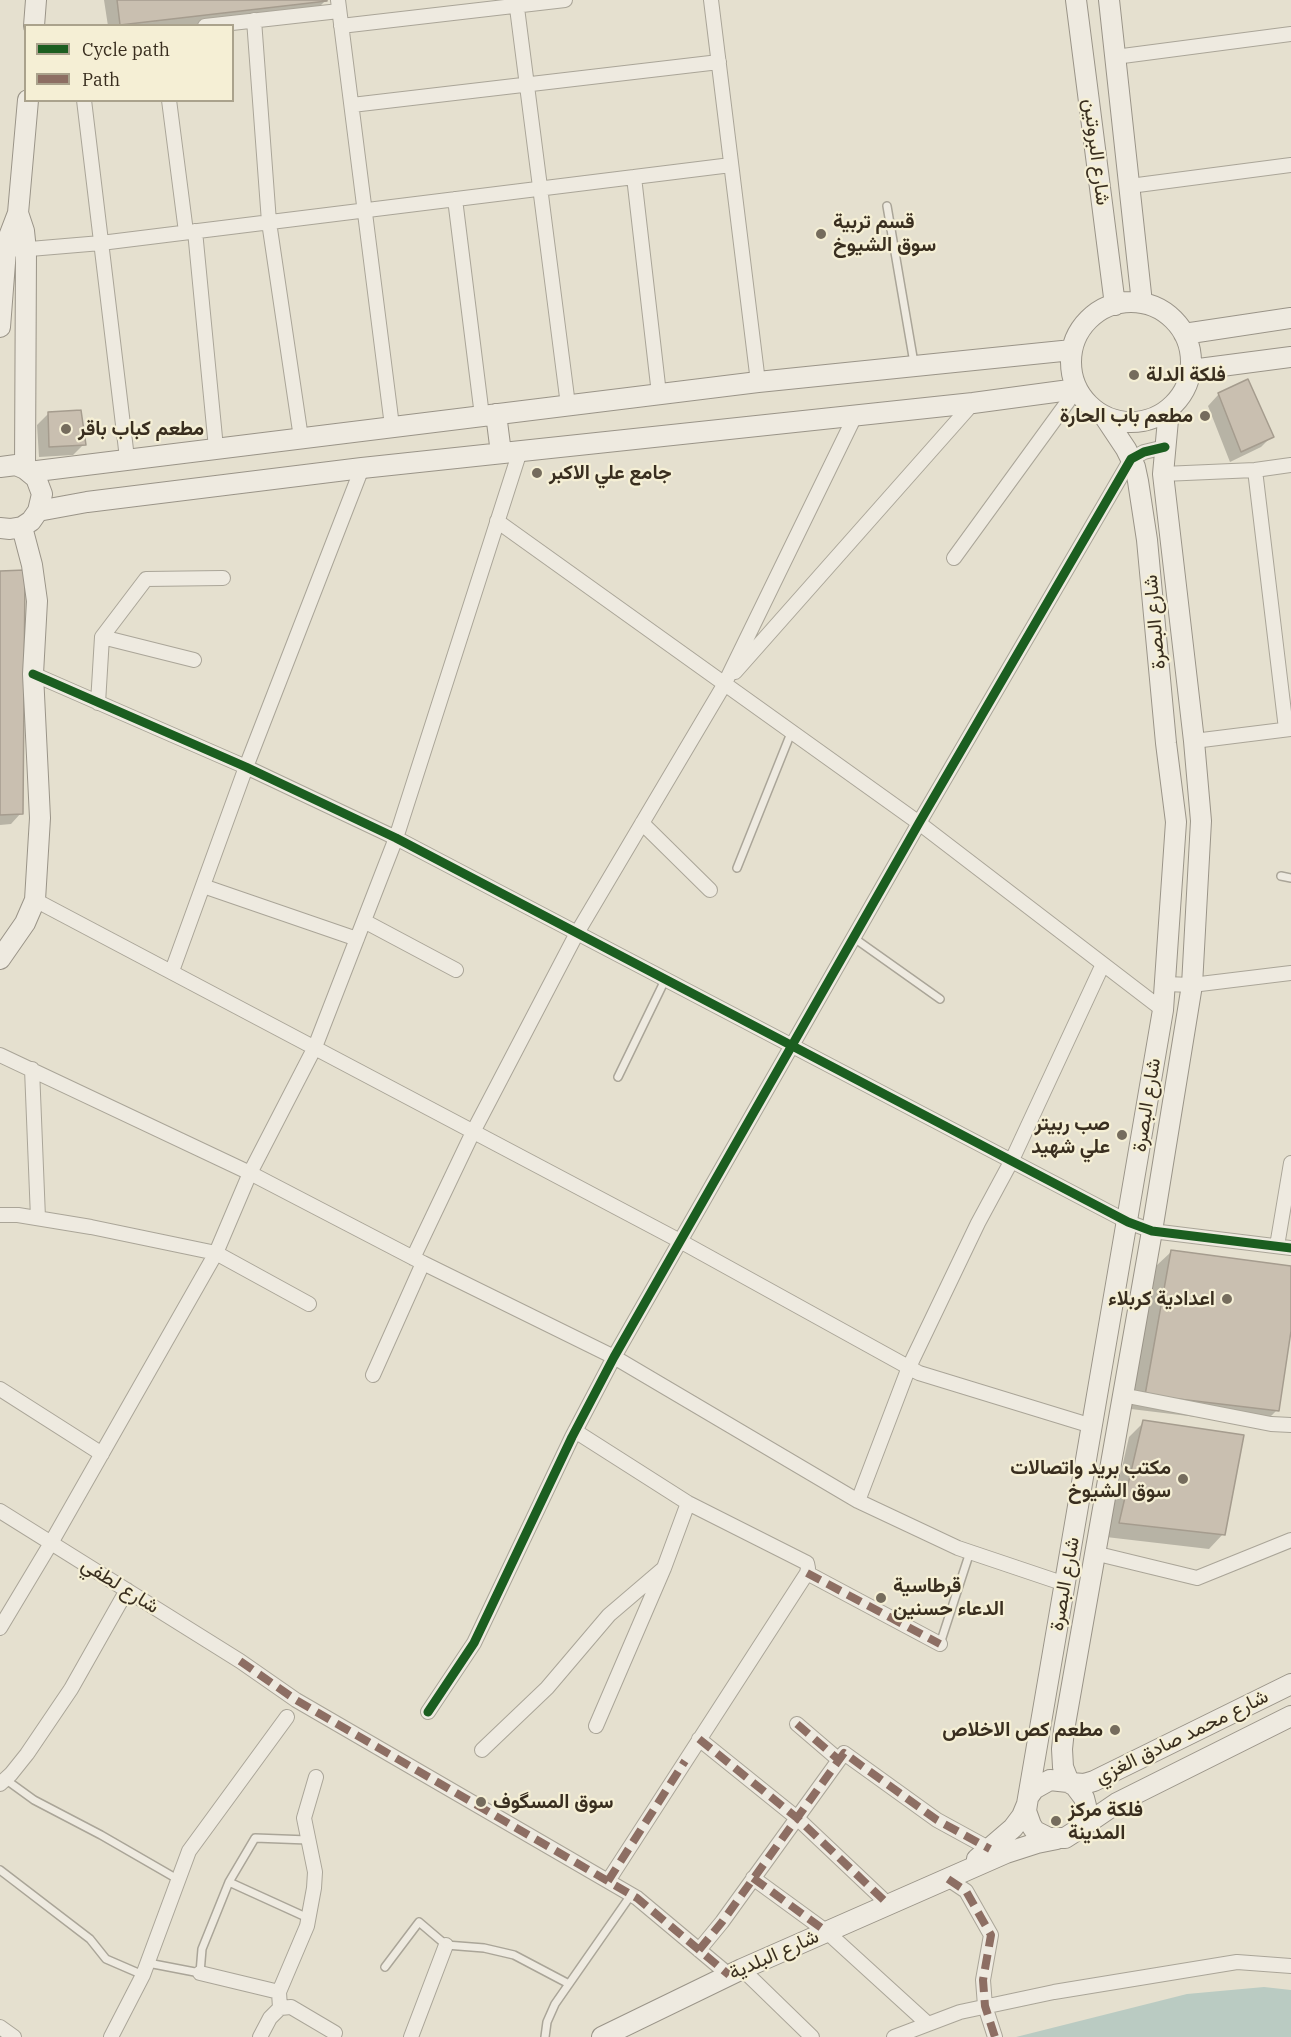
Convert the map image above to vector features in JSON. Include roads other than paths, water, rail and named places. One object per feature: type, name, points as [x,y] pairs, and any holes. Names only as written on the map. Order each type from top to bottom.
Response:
[{"type":"main road","points":[[34,24],[36,0]]},
{"type":"main road","name":"شارع البروتين","points":[[1076,0],[1115,305]]},
{"type":"main road","name":"شارع البروتين","points":[[1108,0],[1142,303]]},
{"type":"main road","points":[[0,327],[16,250],[24,231],[18,213],[28,102]]},
{"type":"main road","points":[[16,250],[27,470]]},
{"type":"main road","points":[[1142,303],[1159,309],[1173,320],[1184,334],[1190,351],[1191,370],[1187,385],[1169,409],[1154,418],[1138,422],[1120,421],[1104,416],[1088,404],[1077,388],[1072,370],[1072,351],[1078,335],[1087,322],[1100,311],[1115,305],[1142,303]]},
{"type":"main road","points":[[1184,334],[1291,318]]},
{"type":"main road","points":[[27,470],[758,382],[1072,351]]},
{"type":"main road","points":[[1191,370],[1291,357]]},
{"type":"main road","points":[[38,511],[87,502],[362,468],[973,403],[1077,388]]},
{"type":"main road","name":"شارع البصرة","points":[[1071,1783],[1063,1767],[1062,1749],[1094,1553],[1152,1231],[1192,985],[1201,821],[1163,474],[1169,409]]},
{"type":"main road","points":[[489,415],[511,452]]},
{"type":"main road","name":"شارع البصرة","points":[[1028,1800],[1163,1010],[1176,822],[1166,743],[1147,540],[1138,481],[1131,459],[1104,416]]},
{"type":"main road","points":[[0,467],[16,465],[27,470],[40,486],[41,503],[32,521],[22,527],[0,528]]},
{"type":"main road","points":[[0,959],[25,923],[35,900],[40,818],[33,674],[37,601],[32,565],[22,527]]},
{"type":"main road","name":"شارع محمد صادق الغزي","points":[[1071,1783],[1084,1784],[1100,1778],[1291,1684]]},
{"type":"main road","name":"شارع محمد صادق الغزي","points":[[1079,1829],[1117,1803],[1291,1716]]},
{"type":"main road","points":[[1059,1779],[1071,1783],[1080,1791],[1086,1806],[1079,1829],[1065,1838],[1057,1839],[1035,1831],[1028,1818],[1028,1800],[1034,1789],[1050,1780],[1059,1779]]},
{"type":"main road","name":"شارع البلدية","points":[[948,1879],[990,1849],[1013,1828],[1022,1816],[1028,1800]]},
{"type":"main road","name":"شارع البلدية","points":[[602,2037],[735,1972],[948,1879],[1021,1848],[1057,1839]]},
{"type":"street","points":[[341,26],[516,2],[565,0]]},
{"type":"street","points":[[711,0],[758,382]]},
{"type":"street","points":[[516,2],[568,405]]},
{"type":"street","points":[[221,24],[338,5],[392,426]]},
{"type":"street","points":[[254,20],[269,222],[301,438]]},
{"type":"street","points":[[1115,57],[1291,34]]},
{"type":"street","points":[[352,105],[719,62]]},
{"type":"street","points":[[84,102],[127,458]]},
{"type":"street","points":[[169,102],[190,232],[216,448]]},
{"type":"street","points":[[16,250],[101,243],[731,165]]},
{"type":"street","points":[[1130,186],[1291,165]]},
{"type":"street","points":[[634,177],[659,394]]},
{"type":"street","points":[[455,199],[489,415]]},
{"type":"street","points":[[954,558],[1077,388]]},
{"type":"street","points":[[724,685],[973,403]]},
{"type":"street","points":[[373,1375],[418,1260],[473,1132],[577,933],[724,685],[855,416]]},
{"type":"street","points":[[428,1712],[474,1643],[575,1431],[614,1357],[919,823],[1131,459],[1144,452],[1165,447]]},
{"type":"street","points":[[0,1628],[216,1253],[250,1173],[315,1047],[396,838],[497,521],[511,452]]},
{"type":"street","points":[[1163,474],[1255,470],[1291,465]]},
{"type":"street","points":[[172,971],[246,767],[362,468]]},
{"type":"street","points":[[1194,741],[1288,729],[1255,470]]},
{"type":"street","points":[[497,521],[919,823],[1163,1010]]},
{"type":"street","points":[[98,703],[102,637],[146,579],[223,578]]},
{"type":"street","points":[[102,637],[194,660]]},
{"type":"street","points":[[33,674],[246,767],[396,838],[1128,1222],[1152,1231],[1284,1247],[1291,1163]]},
{"type":"street","points":[[642,823],[710,890]]},
{"type":"street","points":[[203,886],[357,939]]},
{"type":"street","points":[[35,900],[680,1241],[920,1373],[1092,1426]]},
{"type":"street","points":[[364,921],[456,970]]},
{"type":"street","points":[[858,1501],[909,1367],[978,1223],[1012,1160],[1103,964]]},
{"type":"street","points":[[1165,984],[1192,985],[1291,973]]},
{"type":"street","points":[[0,1055],[250,1173],[418,1260],[614,1357],[858,1501],[970,1552],[1065,1584]]},
{"type":"street","points":[[32,1069],[38,1218]]},
{"type":"street","points":[[0,1215],[38,1218],[91,1227],[216,1253],[309,1304]]},
{"type":"street","points":[[0,1389],[102,1454]]},
{"type":"street","points":[[1122,1395],[1271,1424],[1291,1425]]},
{"type":"street","points":[[575,1431],[688,1503],[807,1563],[807,1573],[608,1881]]},
{"type":"street","points":[[596,1726],[664,1568],[688,1503]]},
{"type":"street","name":"شارع لطفي","points":[[0,1511],[240,1660],[306,1706],[631,1895],[699,1950],[735,1972],[812,2037]]},
{"type":"street","points":[[1094,1553],[1197,1578],[1291,1540]]},
{"type":"street","points":[[482,1750],[547,1688],[609,1615],[664,1568]]},
{"type":"street","points":[[807,1573],[940,1644]]},
{"type":"street","points":[[3,1782],[27,1754],[71,1689],[127,1590]]},
{"type":"street","points":[[111,2037],[146,1969],[189,1851],[286,1717]]},
{"type":"street","points":[[797,1724],[839,1760]]},
{"type":"street","points":[[699,1739],[797,1818],[889,1905]]},
{"type":"street","points":[[699,1950],[844,1753],[937,1820],[990,1849]]},
{"type":"street","points":[[280,2008],[279,1992],[308,1918],[314,1888],[315,1872],[304,1818],[316,1777]]},
{"type":"street","points":[[753,1878],[827,1932],[928,2024]]},
{"type":"street","points":[[948,1879],[966,1891],[991,1935],[983,1980],[985,2006],[994,2037]]},
{"type":"street","points":[[411,2037],[446,1945]]},
{"type":"street","points":[[894,2037],[960,2012],[1054,1992],[1237,1962],[1291,1966]]},
{"type":"street","points":[[200,1973],[279,1992]]},
{"type":"street","points":[[260,2037],[270,2018],[280,2008],[291,2007],[335,2033]]},
{"type":"street","points":[[0,2027],[14,2037]]},
{"type":"lane","points":[[887,206],[915,366]]},
{"type":"lane","points":[[737,868],[791,733]]},
{"type":"lane","points":[[1281,876],[1291,878]]},
{"type":"lane","points":[[854,938],[940,999]]},
{"type":"lane","points":[[618,1077],[665,980]]},
{"type":"lane","points":[[940,1644],[970,1552]]},
{"type":"lane","points":[[3,1782],[179,1880]]},
{"type":"lane","points":[[0,1870],[90,1939],[106,1959],[146,1969],[200,1973],[202,1949],[229,1882],[255,1838],[308,1840]]},
{"type":"lane","points":[[229,1882],[308,1918]]},
{"type":"lane","points":[[545,2037],[547,2022],[555,2004],[631,1895]]},
{"type":"lane","points":[[385,1967],[419,1922],[446,1945],[484,1948],[514,1955],[570,1984]]},
{"type":"place","name":"قسم تربية سوق الشيوخ","points":[[821,234]]},
{"type":"place","name":"فلكة الدلة","points":[[1134,375]]},
{"type":"place","name":"مطعم باب الحارة","points":[[1205,416]]},
{"type":"place","name":"مطعم كباب باقر","points":[[66,429]]},
{"type":"place","name":"جامع علي الاكبر","points":[[537,473]]},
{"type":"place","name":"صب ربيتر علي شهيد","points":[[1122,1135]]},
{"type":"place","name":"اعدادية كربلاء","points":[[1227,1299]]},
{"type":"place","name":"مكتب بريد واتصالات سوق الشيوخ","points":[[1183,1479]]},
{"type":"place","name":"قرطاسية الدعاء حسنين","points":[[881,1598]]},
{"type":"place","name":"مطعم كص الاخلاص","points":[[1115,1730]]},
{"type":"place","name":"سوق المسگوف","points":[[481,1802]]},
{"type":"place","name":"فلكة مركز المدينة","points":[[1056,1821]]}]
